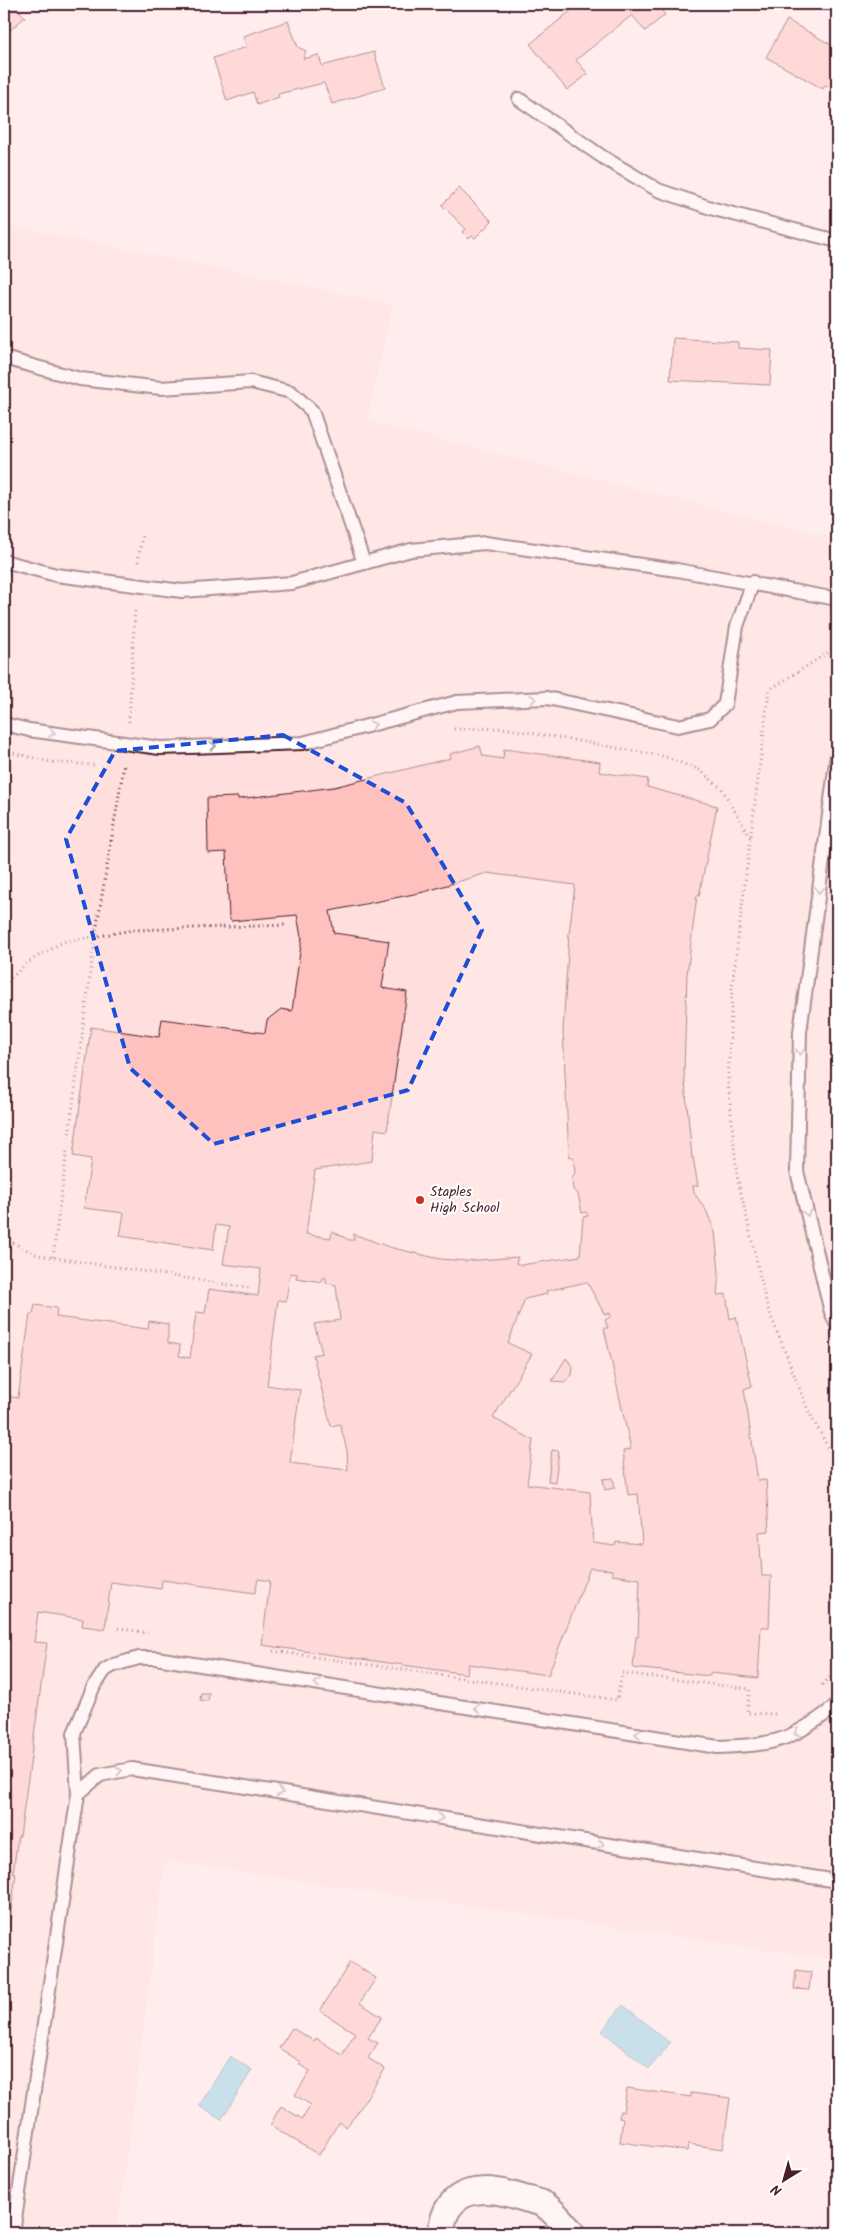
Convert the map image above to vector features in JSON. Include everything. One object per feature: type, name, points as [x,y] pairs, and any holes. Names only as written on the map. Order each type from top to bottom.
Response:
[{"type":"street","points":[[441,2233],[442,2218],[454,2198],[474,2190],[507,2192],[544,2205],[572,2233]]},
{"type":"lane","points":[[519,99],[604,158],[658,190],[714,208],[837,241]]},
{"type":"lane","points":[[4,358],[80,379],[161,388],[251,382],[291,392],[312,411],[364,563]]},
{"type":"lane","points":[[4,561],[56,574],[182,591],[292,583],[411,550],[485,543],[753,582],[837,598]]},
{"type":"lane","points":[[4,724],[30,730],[160,748],[303,743],[457,702],[547,698],[678,726],[710,719],[725,704],[737,626],[753,582]]},
{"type":"lane","points":[[837,755],[800,1032],[797,1171],[831,1312],[837,1325]]},
{"type":"lane","points":[[13,2233],[78,1794],[74,1733],[93,1688],[105,1670],[124,1661],[139,1658],[156,1658],[718,1746],[769,1744],[808,1728],[837,1706]]},
{"type":"lane","points":[[78,1794],[100,1775],[132,1769],[837,1882]]},
{"type":"path","points":[[53,1257],[95,936],[128,744],[136,585],[142,536]]},
{"type":"path","points":[[832,650],[769,690],[732,987],[728,1073],[736,1176],[767,1306],[808,1410],[837,1464]]},
{"type":"path","points":[[451,729],[503,728],[663,756],[700,770],[722,789],[751,840]]},
{"type":"path","points":[[4,751],[51,762],[96,765]]},
{"type":"path","points":[[114,766],[134,767]]},
{"type":"path","points":[[4,985],[28,962],[63,942],[133,930],[288,925]]},
{"type":"path","points":[[4,1238],[37,1255],[250,1288]]},
{"type":"path","points":[[118,1628],[157,1634]]},
{"type":"path","points":[[265,1649],[617,1700],[622,1673],[750,1689],[747,1713],[769,1715],[781,1713]]},
{"type":"path","points":[[817,1690],[837,1670]]},
{"type":"highlighted area","points":[[283,735],[406,803],[482,930],[408,1090],[214,1144],[130,1068],[66,839],[115,751]]},
{"type":"shaded area","name":"Staples High School","points":[[4,224],[393,304],[367,421],[837,539],[837,1960],[165,1861],[117,2233],[4,2233]]},
{"type":"water","points":[[623,2005],[670,2043],[649,2069],[602,2031]]},
{"type":"water","points":[[230,2056],[252,2070],[221,2120],[199,2106]]},
{"type":"building","points":[[4,4],[13,4],[25,17],[6,36],[4,34]]},
{"type":"building","points":[[579,4],[657,4],[665,15],[645,31],[632,15],[576,60],[588,74],[567,90],[530,44]]},
{"type":"building","points":[[787,20],[837,48],[837,91],[825,85],[823,89],[766,57]]},
{"type":"building","points":[[288,21],[298,47],[306,51],[303,59],[319,55],[322,66],[374,52],[385,88],[332,104],[324,83],[278,94],[279,97],[257,105],[253,92],[227,101],[213,58],[246,47],[243,36]]},
{"type":"building","points":[[459,188],[492,221],[475,238],[472,236],[469,239],[462,232],[466,229],[442,205]]},
{"type":"building","points":[[673,338],[738,342],[738,348],[772,350],[770,385],[670,380]]},
{"type":"building","points":[[480,746],[483,756],[503,759],[504,749],[600,762],[599,772],[648,779],[647,787],[717,806],[699,896],[697,895],[687,975],[684,1071],[692,1158],[698,1186],[693,1186],[694,1193],[706,1210],[715,1232],[719,1271],[717,1295],[726,1294],[730,1319],[736,1317],[752,1386],[744,1389],[758,1481],[766,1480],[769,1531],[759,1532],[762,1576],[771,1576],[769,1627],[761,1627],[758,1678],[710,1673],[710,1676],[633,1668],[636,1637],[638,1637],[640,1579],[612,1575],[612,1570],[590,1568],[548,1675],[468,1664],[467,1674],[262,1645],[270,1581],[258,1579],[255,1593],[162,1580],[161,1589],[111,1582],[105,1629],[82,1626],[83,1619],[38,1612],[34,1642],[47,1643],[20,1836],[18,1836],[13,1873],[16,1873],[9,1928],[4,1927],[4,1396],[18,1398],[30,1314],[33,1314],[35,1305],[57,1308],[56,1317],[148,1329],[149,1321],[168,1324],[168,1343],[180,1345],[179,1356],[190,1358],[196,1312],[205,1313],[209,1289],[258,1296],[261,1269],[223,1264],[229,1227],[216,1225],[213,1250],[120,1236],[124,1213],[84,1208],[91,1159],[73,1156],[91,1027],[159,1037],[162,1019],[265,1033],[267,1020],[281,1009],[292,1011],[302,937],[297,915],[231,921],[229,917],[226,852],[208,853],[207,798],[238,797],[238,799],[334,787],[451,758],[450,754]],"holes":[[[487,873],[575,885],[569,934],[563,1031],[569,1157],[573,1157],[575,1173],[572,1178],[573,1190],[578,1194],[582,1213],[586,1212],[588,1216],[583,1217],[580,1256],[521,1265],[516,1263],[518,1257],[466,1261],[440,1259],[389,1247],[353,1234],[354,1240],[349,1240],[332,1231],[331,1238],[306,1234],[315,1170],[372,1161],[375,1129],[387,1131],[407,992],[382,988],[389,941],[334,933],[330,911],[424,892]],[[290,1273],[297,1274],[296,1278],[322,1282],[323,1277],[326,1278],[326,1283],[336,1285],[340,1320],[314,1324],[322,1353],[313,1355],[331,1426],[340,1424],[347,1450],[348,1470],[290,1463],[300,1390],[267,1385],[278,1300],[286,1301]],[[587,1282],[605,1315],[610,1313],[610,1317],[605,1320],[608,1328],[604,1328],[631,1449],[623,1451],[628,1495],[638,1494],[642,1544],[616,1542],[615,1546],[593,1543],[590,1492],[527,1484],[533,1440],[493,1418],[532,1354],[508,1343],[525,1299],[547,1294],[546,1291]]]},
{"type":"building","points":[[566,1358],[573,1367],[572,1375],[564,1382],[552,1381]]},
{"type":"building","points":[[552,1450],[559,1451],[555,1482],[548,1481]]},
{"type":"building","points":[[613,1478],[615,1488],[605,1490],[603,1479]]},
{"type":"building","points":[[201,1693],[209,1693],[208,1701],[200,1700]]},
{"type":"building","points":[[350,1962],[376,1978],[360,2003],[382,2017],[368,2038],[378,2043],[368,2058],[385,2069],[356,2115],[346,2127],[339,2122],[319,2155],[270,2125],[281,2106],[302,2119],[311,2105],[295,2095],[310,2071],[299,2064],[301,2062],[279,2048],[292,2028],[314,2041],[316,2038],[342,2055],[355,2033],[320,2011]]},
{"type":"building","points":[[796,1970],[811,1972],[809,1990],[794,1989]]},
{"type":"building","points":[[627,2088],[691,2097],[691,2093],[730,2098],[723,2149],[688,2144],[687,2151],[620,2142],[623,2119],[619,2118],[620,2111],[623,2112]]},
{"type":"place","name":"Staples High School","points":[[420,1200]]}]
